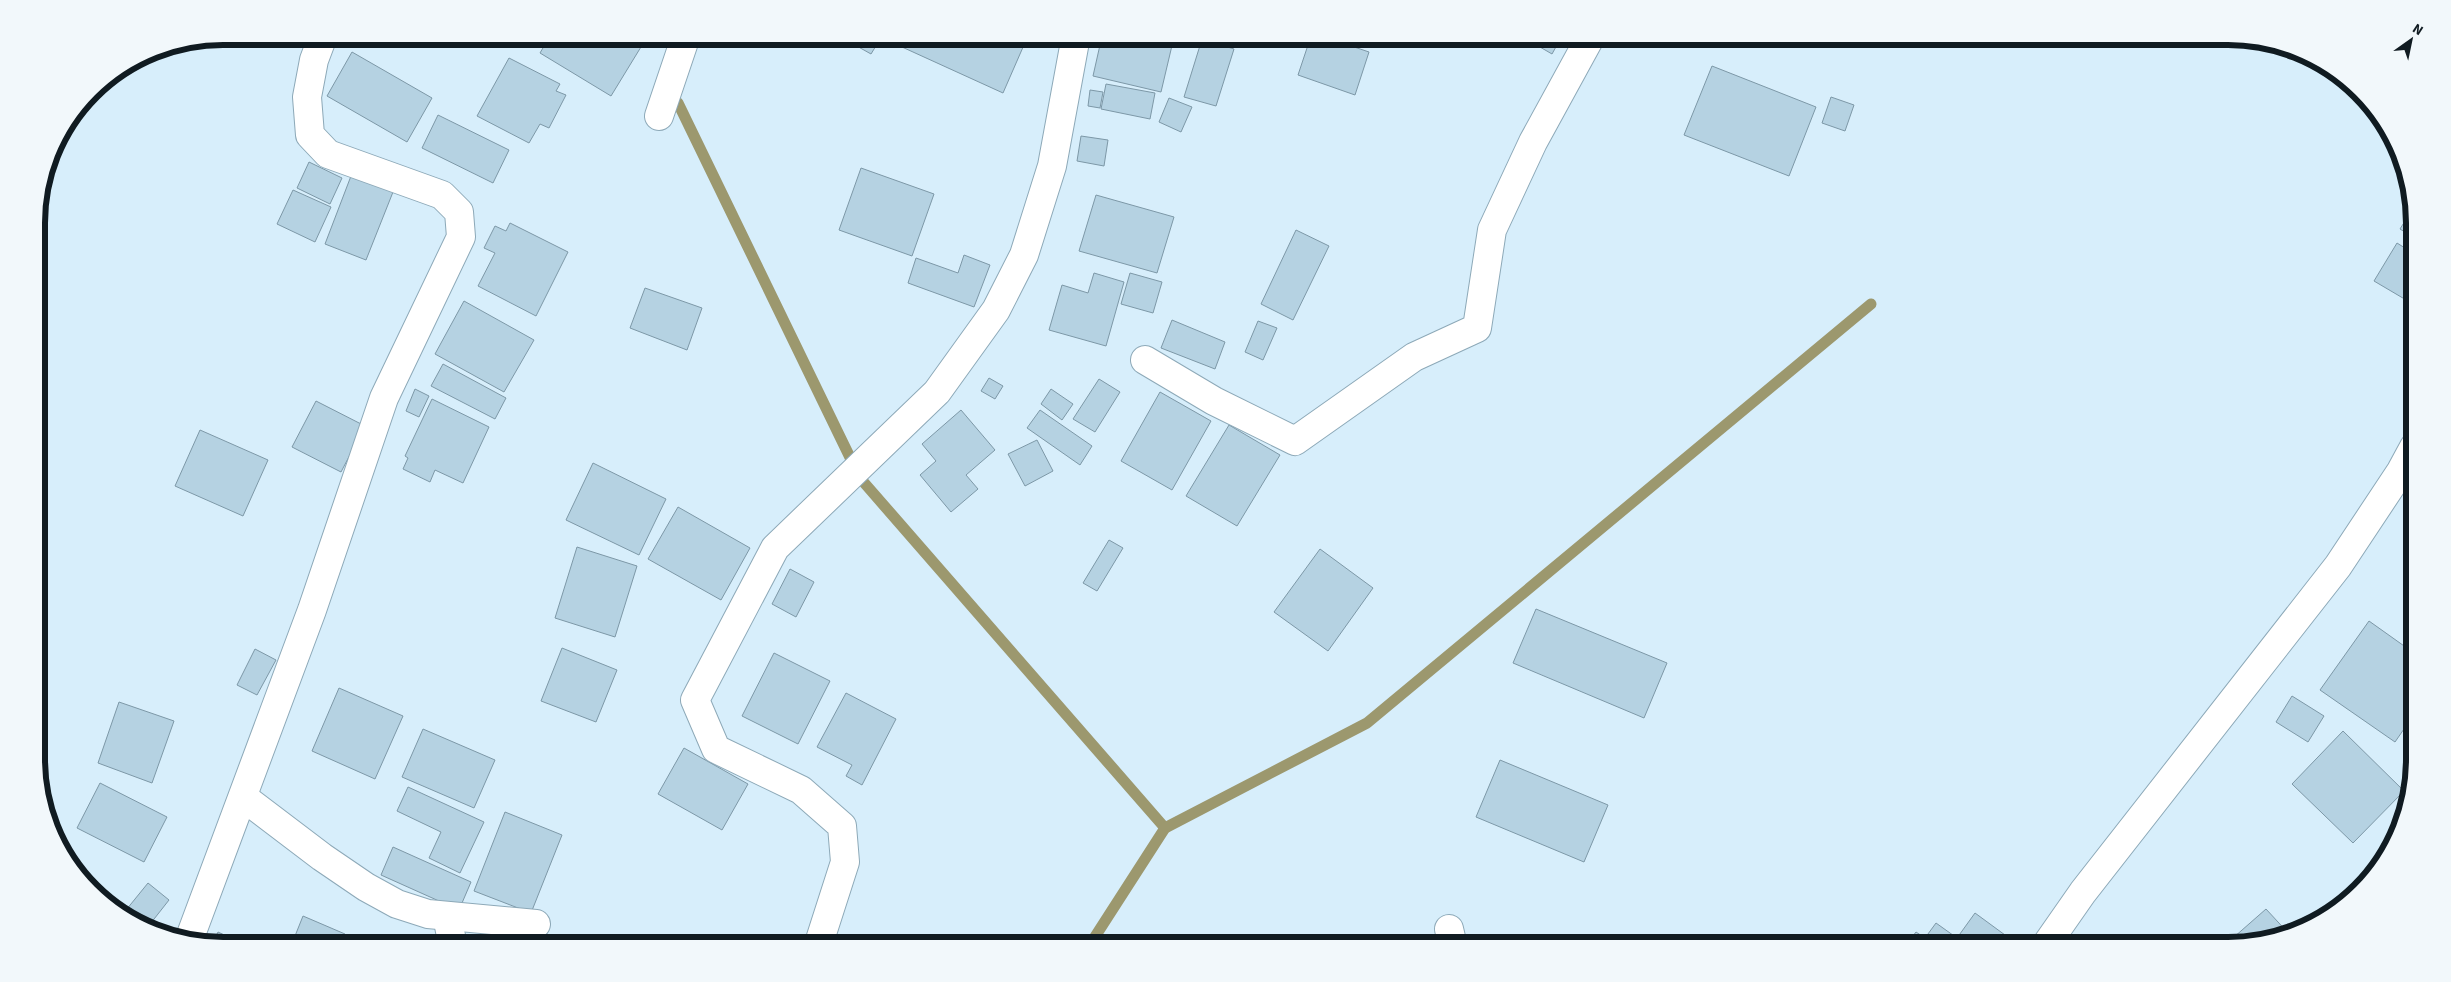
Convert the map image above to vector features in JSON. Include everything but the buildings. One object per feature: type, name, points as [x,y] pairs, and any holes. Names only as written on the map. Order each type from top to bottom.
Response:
[{"type":"street","points":[[191,934],[315,601],[384,398],[460,237],[459,212],[442,195],[328,154],[310,135],[307,97],[314,60],[320,45]]},
{"type":"street","points":[[659,116],[683,45]]},
{"type":"street","points":[[821,937],[845,862],[842,826],[801,790],[716,749],[695,700],[775,548],[937,392],[996,310],[1024,255],[1052,166],[1074,45]]},
{"type":"street","points":[[1145,360],[1214,400],[1295,441],[1338,408],[1414,357],[1477,328],[1492,230],[1533,142],[1586,45]]},
{"type":"street","points":[[2052,937],[2113,854],[2338,566],[2406,462]]},
{"type":"street","points":[[243,797],[366,887],[397,904],[428,914],[536,924]]},
{"type":"street","points":[[447,916],[451,937]]},
{"type":"waterway","points":[[678,103],[860,478],[1165,828]]},
{"type":"waterway","points":[[1095,937],[1165,828],[1367,723],[1871,304]]}]
